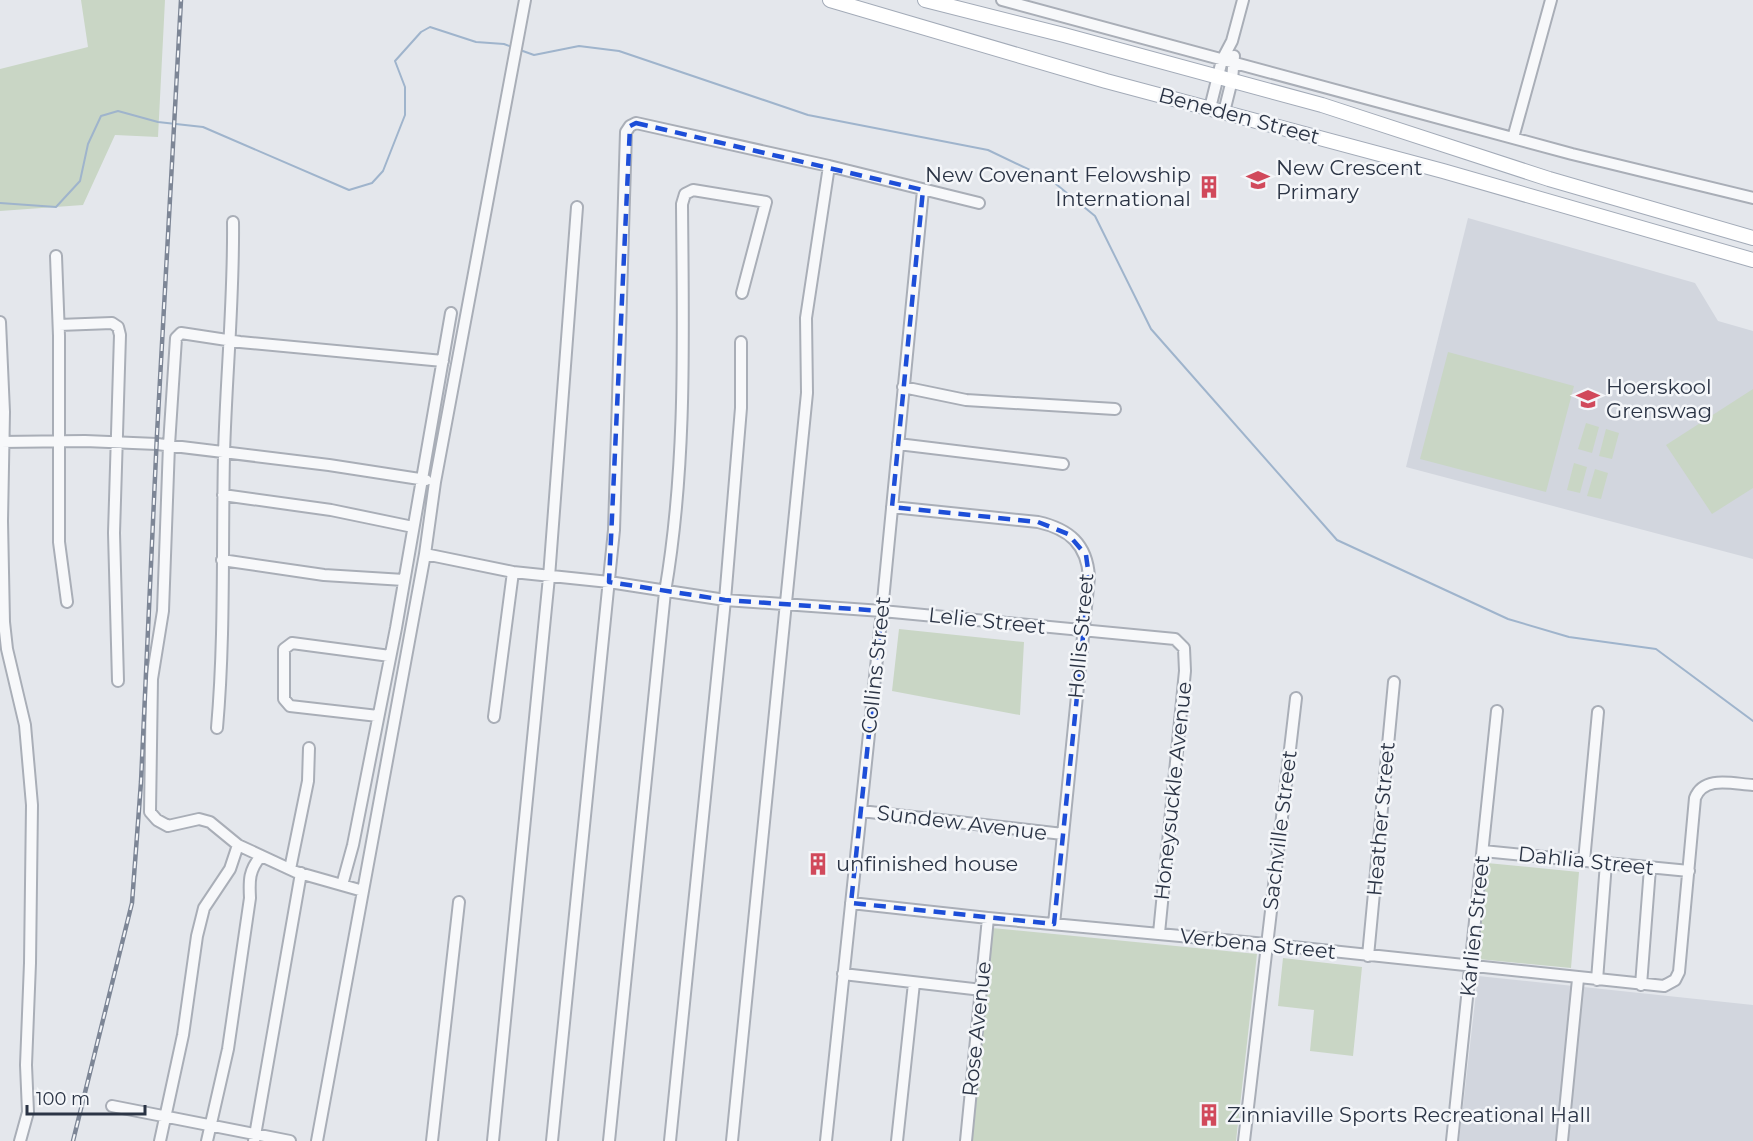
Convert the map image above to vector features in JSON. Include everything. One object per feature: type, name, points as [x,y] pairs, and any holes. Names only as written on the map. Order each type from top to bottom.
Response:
[{"type":"main road","name":"Beneden Street","points":[[830,0],[1106,81],[1542,199],[1750,260]]},
{"type":"main road","name":"Beneden Street","points":[[924,0],[1322,105],[1549,179],[1753,238]]},
{"type":"street","points":[[317,1141],[425,554],[435,482],[525,0]]},
{"type":"street","points":[[1002,0],[1513,138],[1753,198]]},
{"type":"street","points":[[1224,112],[1225,78],[1222,60],[1232,41],[1244,0]]},
{"type":"street","points":[[1513,138],[1551,0]]},
{"type":"street","points":[[1210,108],[1235,63],[1232,41]]},
{"type":"street","points":[[552,1141],[614,530],[627,132],[630,126],[636,123],[829,166],[979,203]]},
{"type":"street","points":[[732,1141],[807,393],[806,318],[829,166]]},
{"type":"street","points":[[609,1141],[665,592],[672,555],[684,393],[682,204],[685,194],[693,190],[766,202],[742,293]]},
{"type":"street","name":"Collins Street","points":[[826,1141],[882,611],[922,190]]},
{"type":"street","points":[[493,1141],[549,577],[577,207]]},
{"type":"street","points":[[217,728],[223,640],[224,452],[234,263],[233,222]]},
{"type":"street","points":[[56,256],[59,325],[59,542],[67,602]]},
{"type":"street","points":[[342,885],[353,845],[390,656],[451,313]]},
{"type":"street","points":[[0,322],[4,412],[1,442],[4,622],[25,726],[32,805],[26,1065],[28,1095],[27,1112],[20,1141]]},
{"type":"street","points":[[59,325],[112,323],[118,327],[120,335],[114,533],[117,681]]},
{"type":"street","points":[[363,891],[301,873],[261,856],[238,845],[210,822],[200,819],[168,826],[157,820],[150,812],[152,679],[163,611],[169,445],[177,338],[181,333],[229,340],[443,361]]},
{"type":"street","points":[[670,1141],[725,600],[741,408],[741,342]]},
{"type":"street","points":[[903,387],[966,399],[1115,409]]},
{"type":"street","points":[[1,442],[118,442],[169,445],[328,465],[435,482]]},
{"type":"street","points":[[898,444],[1063,464]]},
{"type":"street","points":[[223,495],[331,510],[413,527]]},
{"type":"street","name":"Hollis Street","points":[[892,507],[1038,522],[1056,526],[1068,534],[1086,555],[1089,577],[1054,924]]},
{"type":"street","name":"Lelie Street","points":[[425,554],[513,572],[609,582],[725,600],[882,611],[1167,637],[1175,639],[1184,648]]},
{"type":"street","points":[[222,560],[324,574],[404,580]]},
{"type":"street","points":[[494,717],[513,572]]},
{"type":"street","points":[[378,716],[290,706],[284,699],[285,649],[292,643],[390,656]]},
{"type":"street","name":"Honeysuckle Avenue","points":[[1159,933],[1185,671],[1184,648]]},
{"type":"street","name":"Heather Street","points":[[1368,956],[1394,682]]},
{"type":"street","name":"Sachville Street","points":[[1244,1141],[1296,698]]},
{"type":"street","name":"Karlien Street","points":[[1452,1141],[1497,711]]},
{"type":"street","points":[[1584,861],[1599,712]]},
{"type":"street","points":[[290,869],[308,781],[309,748]]},
{"type":"street","points":[[1689,871],[1695,798],[1701,787],[1710,783],[1753,785]]},
{"type":"street","name":"Sundew Avenue","points":[[861,811],[1063,834]]},
{"type":"street","points":[[160,1141],[183,1035],[197,936],[204,908],[230,870],[238,845]]},
{"type":"street","name":"Dahlia Street","points":[[1483,851],[1689,871]]},
{"type":"street","points":[[207,1141],[228,1049],[250,898],[249,877],[253,865],[261,856]]},
{"type":"street","points":[[1597,980],[1606,863]]},
{"type":"street","points":[[1641,985],[1650,868]]},
{"type":"street","name":"Verbena Street","points":[[851,903],[1664,986],[1675,980],[1679,972],[1689,871]]},
{"type":"street","points":[[255,1138],[301,873]]},
{"type":"street","points":[[432,1141],[459,902]]},
{"type":"street","name":"Rose Avenue","points":[[966,1141],[987,918]]},
{"type":"street","points":[[843,974],[982,990]]},
{"type":"street","points":[[1562,1141],[1578,978]]},
{"type":"street","points":[[897,1141],[914,983]]},
{"type":"street","points":[[112,1106],[211,1125],[255,1138],[290,1141]]},
{"type":"highlighted area","points":[[636,123],[923,190],[892,507],[1038,522],[1068,534],[1086,555],[1089,577],[1054,924],[851,903],[882,611],[725,600],[609,582],[630,126]]},
{"type":"shaded area","name":"Hoerskool Grenswag","points":[[1468,218],[1695,283],[1718,321],[1753,331],[1753,559],[1406,467]]},
{"type":"shaded area","points":[[1478,976],[1753,1005],[1753,1141],[1459,1141]]},
{"type":"green space","points":[[81,0],[165,0],[158,137],[115,135],[83,205],[0,211],[0,69],[88,47]]},
{"type":"green space","points":[[1448,352],[1574,386],[1546,492],[1420,459]]},
{"type":"green space","points":[[1753,389],[1753,488],[1712,514],[1666,445]]},
{"type":"green space","points":[[1586,423],[1599,427],[1592,453],[1578,449]]},
{"type":"green space","points":[[1606,429],[1619,433],[1612,459],[1599,456]]},
{"type":"green space","points":[[1574,463],[1587,467],[1580,493],[1567,490]]},
{"type":"green space","points":[[1595,469],[1608,473],[1601,499],[1587,496]]},
{"type":"green space","points":[[899,629],[1024,642],[1020,715],[892,691]]},
{"type":"green space","points":[[1487,863],[1579,872],[1571,968],[1478,959]]},
{"type":"green space","points":[[992,928],[1257,954],[1236,1141],[971,1141]]},
{"type":"green space","points":[[1283,958],[1362,967],[1353,1056],[1310,1051],[1314,1010],[1278,1006]]},
{"type":"waterway","points":[[0,203],[56,207],[80,181],[88,144],[101,116],[118,111],[158,122],[203,127],[349,190],[372,183],[383,171],[405,115],[405,87],[395,61],[421,32],[430,27],[476,42],[504,44],[512,47]]},
{"type":"waterway","points":[[520,50],[534,55],[579,46],[619,51],[808,115],[988,150],[1051,180],[1095,216],[1151,329],[1337,540],[1508,619],[1569,637],[1656,649],[1753,721]]},
{"type":"railway","points":[[73,1141],[132,903],[141,782],[181,0]]},
{"type":"place","name":"New Crescent Primary","points":[[1258,180]]},
{"type":"place","name":"New Covenant Felowship International","points":[[1209,187]]},
{"type":"place","name":"Hoerskool Grenswag","points":[[1588,399]]},
{"type":"place","name":"unfinished house","points":[[818,864]]},
{"type":"place","name":"Zinniaville Sports Recreational Hall","points":[[1209,1115]]}]
